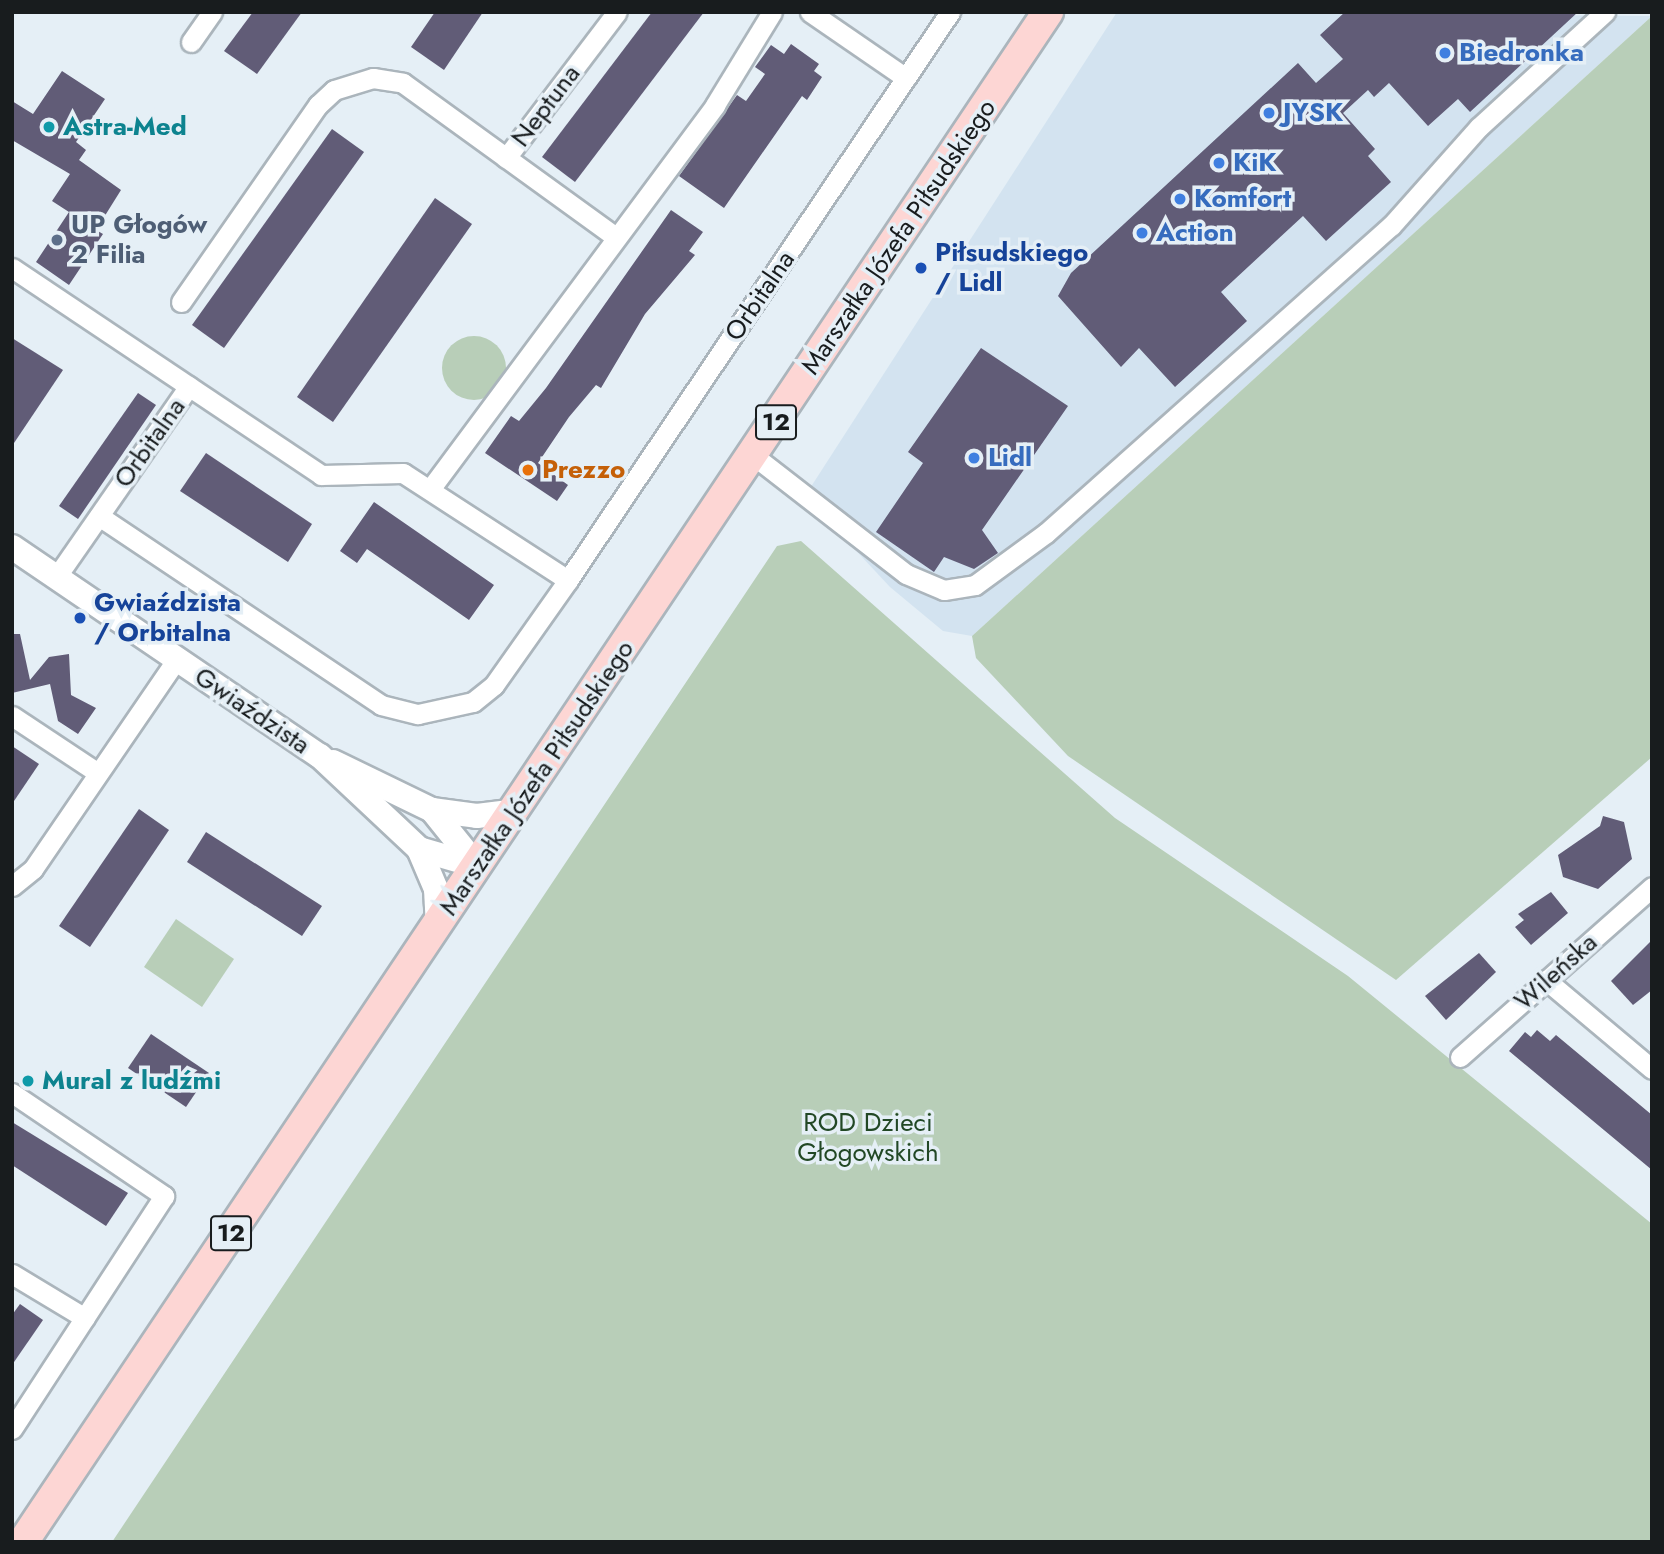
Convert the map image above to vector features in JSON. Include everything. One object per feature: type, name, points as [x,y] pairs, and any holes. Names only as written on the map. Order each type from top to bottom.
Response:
[{"type":"main road","name":"Marszałka Józefa Piłsudskiego","points":[[23,1542],[754,456],[1048,12]]},
{"type":"street","points":[[191,41],[212,12]]},
{"type":"street","name":"Neptuna","points":[[615,237],[506,158],[617,12]]},
{"type":"street","points":[[431,488],[715,105],[772,12]]},
{"type":"street","points":[[810,12],[906,78]]},
{"type":"street","name":"Orbitalna","points":[[99,516],[400,713],[445,712],[473,702],[494,685],[568,580],[950,12]]},
{"type":"street","points":[[754,456],[906,575],[944,590],[975,585],[1046,533],[1391,226],[1479,127],[1603,14]]},
{"type":"street","points":[[181,302],[300,126],[334,90],[373,78],[403,83],[506,158]]},
{"type":"street","points":[[12,268],[189,386]]},
{"type":"street","name":"Orbitalna","points":[[57,576],[189,386],[321,475],[335,479],[389,468],[431,488],[568,580]]},
{"type":"street","name":"Gwiaździsta","points":[[12,547],[320,756],[419,849],[477,866]]},
{"type":"street","points":[[12,886],[33,869],[176,660]]},
{"type":"street","points":[[12,716],[97,773]]},
{"type":"street","name":"Gwiaździsta","points":[[320,756],[384,781],[432,810],[477,866]]},
{"type":"street","points":[[432,810],[477,816],[516,811]]},
{"type":"street","points":[[419,849],[436,889],[438,924]]},
{"type":"street","name":"Wileńska","points":[[1460,1057],[1652,887]]},
{"type":"street","points":[[1546,980],[1652,1069]]},
{"type":"street","points":[[12,1093],[164,1196],[12,1429]]},
{"type":"street","points":[[12,1273],[85,1318]]},
{"type":"shaded area","points":[[1117,12],[1652,16],[972,636],[943,631],[890,587],[805,496]]},
{"type":"green space","points":[[1652,16],[1652,757],[1396,980],[1068,756],[976,658],[972,636]]},
{"type":"green space","points":[[474,336],[492,342],[500,350],[506,368],[500,386],[492,394],[474,400],[456,394],[448,386],[442,368],[448,350],[456,342]]},
{"type":"green space","name":"ROD Dzieci Głogowskich","points":[[801,541],[1115,818],[1348,976],[1652,1224],[1652,1542],[112,1542],[777,546]]},
{"type":"green space","points":[[176,919],[234,959],[202,1007],[144,967]]},
{"type":"building","points":[[253,12],[302,12],[257,74],[224,51]]},
{"type":"building","points":[[435,12],[483,12],[444,70],[411,47]]},
{"type":"building","points":[[652,12],[704,12],[575,182],[542,157]]},
{"type":"building","points":[[1345,12],[1578,12],[1470,112],[1458,99],[1428,126],[1389,83],[1374,97],[1368,90],[1343,113],[1375,149],[1368,156],[1391,182],[1326,241],[1303,216],[1221,292],[1247,321],[1175,387],[1139,348],[1121,367],[1058,296],[1071,273],[1298,63],[1316,83],[1343,59],[1320,35]]},
{"type":"building","points":[[791,44],[819,64],[814,71],[822,77],[807,100],[802,96],[724,208],[679,176],[737,95],[746,101],[765,74],[755,67],[771,45],[784,54]]},
{"type":"building","points":[[62,71],[105,99],[76,142],[86,150],[79,160],[121,190],[96,230],[103,234],[69,285],[36,262],[69,212],[52,201],[70,174],[12,140],[12,101],[33,114]]},
{"type":"building","points":[[332,129],[364,152],[224,348],[192,325]]},
{"type":"building","points":[[435,198],[472,224],[333,422],[297,397]]},
{"type":"building","points":[[671,210],[703,232],[689,251],[695,255],[645,314],[601,388],[596,385],[569,417],[538,463],[568,485],[557,501],[485,453],[511,416],[519,421],[546,388]]},
{"type":"building","points":[[12,338],[63,370],[12,446]]},
{"type":"building","name":"Lidl","points":[[981,348],[1068,406],[982,530],[998,553],[974,569],[944,557],[934,572],[876,532],[923,463],[908,452]]},
{"type":"building","points":[[138,393],[156,405],[78,519],[59,506]]},
{"type":"building","points":[[206,453],[312,524],[288,562],[180,491]]},
{"type":"building","points":[[374,502],[494,585],[469,620],[367,549],[357,563],[340,551]]},
{"type":"building","points":[[12,634],[20,634],[30,680],[49,657],[69,654],[71,695],[96,708],[78,734],[58,721],[50,684],[12,693]]},
{"type":"building","points":[[12,746],[39,764],[12,804]]},
{"type":"building","points":[[139,809],[169,830],[90,947],[59,926]]},
{"type":"building","points":[[1603,816],[1624,822],[1632,859],[1598,889],[1563,877],[1558,855],[1600,826]]},
{"type":"building","points":[[206,832],[322,906],[302,936],[187,862]]},
{"type":"building","points":[[1551,892],[1568,913],[1531,945],[1515,927],[1524,920],[1518,914]]},
{"type":"building","points":[[1652,940],[1652,990],[1633,1005],[1611,981]]},
{"type":"building","points":[[1479,953],[1496,972],[1446,1020],[1425,996]]},
{"type":"building","points":[[1537,1030],[1550,1041],[1556,1035],[1652,1115],[1652,1170],[1509,1051],[1525,1032],[1531,1037]]},
{"type":"building","points":[[151,1034],[209,1073],[186,1107],[128,1068]]},
{"type":"building","points":[[12,1122],[128,1193],[106,1226],[12,1165]]},
{"type":"building","points":[[20,1304],[43,1320],[12,1365],[12,1315]]},
{"type":"place","name":"Biedronka","points":[[1445,53]]},
{"type":"place","name":"JYSK","points":[[1269,113]]},
{"type":"place","name":"Astra-Med","points":[[49,127]]},
{"type":"place","name":"KiK","points":[[1219,163]]},
{"type":"place","name":"Komfort","points":[[1180,199]]},
{"type":"place","name":"Action","points":[[1142,233]]},
{"type":"place","name":"UP Głogów 2 Filia","points":[[57,240]]},
{"type":"place","name":"Piłsudskiego / Lidl","points":[[921,268]]},
{"type":"place","name":"Lidl","points":[[974,458]]},
{"type":"place","name":"Prezzo","points":[[528,470]]},
{"type":"place","name":"Gwiaździsta / Orbitalna","points":[[80,618]]},
{"type":"place","name":"Mural z ludźmi","points":[[28,1081]]}]
